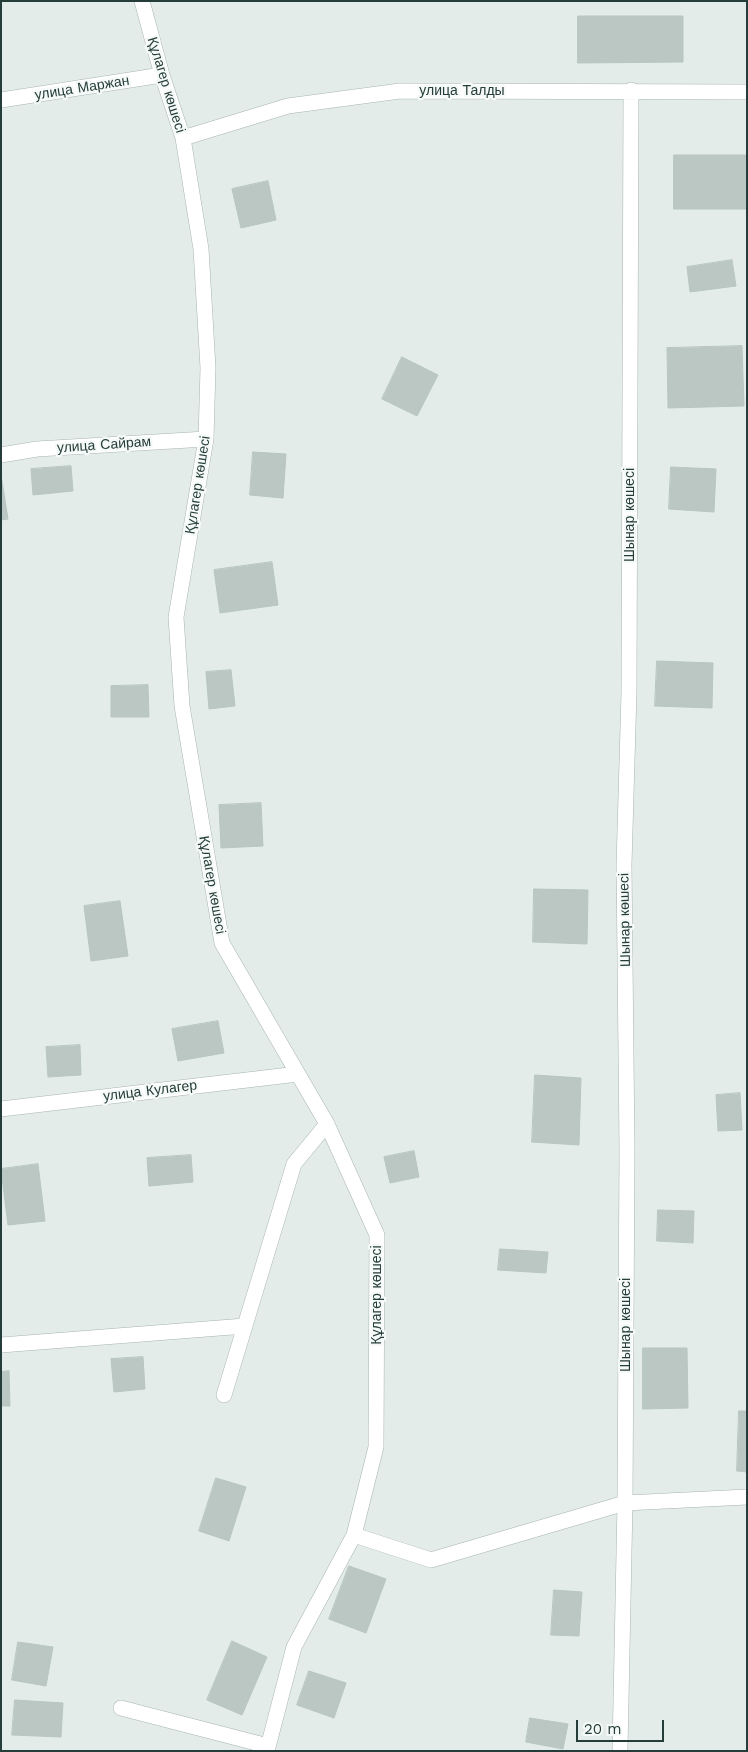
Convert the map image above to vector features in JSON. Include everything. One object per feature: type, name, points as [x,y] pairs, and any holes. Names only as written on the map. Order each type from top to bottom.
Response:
[{"type":"street","name":"Құлагер көшесі","points":[[142,1],[162,75],[183,138],[201,249],[208,368],[206,439],[176,617],[182,706],[222,943],[327,1124],[377,1235],[376,1447],[354,1535],[294,1647],[267,1748]]},
{"type":"street","name":"улица Маржан","points":[[1,100],[162,75]]},
{"type":"street","name":"улица Талды","points":[[183,138],[288,106],[400,91],[631,90],[747,92]]},
{"type":"street","name":"Шынар көшесі","points":[[620,1750],[625,1503],[627,1149],[624,865],[629,692],[631,90]]},
{"type":"street","name":"улица Сайрам","points":[[1,455],[37,449],[206,439]]},
{"type":"street","name":"улица Кулагер","points":[[1,1109],[298,1074]]},
{"type":"street","points":[[224,1395],[294,1164],[327,1124]]},
{"type":"street","points":[[1,1345],[244,1326]]},
{"type":"street","points":[[354,1535],[431,1560],[625,1503],[747,1497]]},
{"type":"street","points":[[121,1708],[267,1748]]},
{"type":"building","points":[[578,16],[683,16],[683,62],[578,63]]},
{"type":"building","points":[[674,155],[747,155],[747,209],[674,209]]},
{"type":"building","points":[[268,181],[276,220],[241,228],[232,189]]},
{"type":"building","points":[[732,260],[736,286],[690,292],[687,267]]},
{"type":"building","points":[[742,346],[744,406],[668,408],[667,348]]},
{"type":"building","points":[[402,357],[438,375],[417,416],[382,399]]},
{"type":"building","points":[[253,452],[286,454],[283,498],[250,495]]},
{"type":"building","points":[[71,466],[73,491],[33,495],[31,469]]},
{"type":"building","points":[[671,467],[716,469],[714,512],[669,509]]},
{"type":"building","points":[[1,475],[8,519],[1,520]]},
{"type":"building","points":[[272,562],[278,605],[220,613],[214,570]]},
{"type":"building","points":[[657,661],[713,663],[712,708],[655,706]]},
{"type":"building","points":[[231,670],[235,706],[209,709],[206,672]]},
{"type":"building","points":[[148,685],[149,717],[111,717],[111,686]]},
{"type":"building","points":[[261,803],[263,846],[221,848],[219,805]]},
{"type":"building","points":[[534,889],[588,890],[587,944],[533,942]]},
{"type":"building","points":[[120,901],[128,956],[91,961],[84,906]]},
{"type":"building","points":[[218,1021],[224,1053],[178,1061],[172,1029]]},
{"type":"building","points":[[80,1045],[81,1075],[48,1077],[46,1047]]},
{"type":"building","points":[[535,1075],[581,1078],[579,1145],[532,1142]]},
{"type":"building","points":[[740,1093],[742,1130],[718,1131],[716,1095]]},
{"type":"building","points":[[414,1151],[419,1177],[390,1183],[384,1157]]},
{"type":"building","points":[[191,1155],[193,1182],[149,1186],[147,1158]]},
{"type":"building","points":[[38,1164],[45,1221],[8,1225],[1,1169]]},
{"type":"building","points":[[658,1210],[694,1211],[693,1243],[657,1241]]},
{"type":"building","points":[[500,1249],[548,1252],[546,1273],[498,1270]]},
{"type":"building","points":[[643,1348],[687,1348],[688,1408],[643,1409]]},
{"type":"building","points":[[143,1357],[145,1389],[114,1392],[111,1359]]},
{"type":"building","points":[[9,1371],[10,1406],[1,1406],[1,1372]]},
{"type":"building","points":[[739,1411],[747,1411],[747,1472],[737,1471]]},
{"type":"building","points":[[216,1478],[246,1487],[229,1541],[199,1531]]},
{"type":"building","points":[[349,1566],[386,1579],[366,1633],[329,1619]]},
{"type":"building","points":[[554,1590],[582,1592],[579,1636],[551,1635]]},
{"type":"building","points":[[232,1641],[267,1657],[242,1715],[207,1700]]},
{"type":"building","points":[[18,1642],[53,1647],[46,1686],[12,1680]]},
{"type":"building","points":[[309,1671],[346,1683],[334,1718],[297,1705]]},
{"type":"building","points":[[15,1700],[63,1703],[61,1737],[12,1735]]},
{"type":"building","points":[[530,1718],[568,1724],[563,1749],[526,1742]]}]
